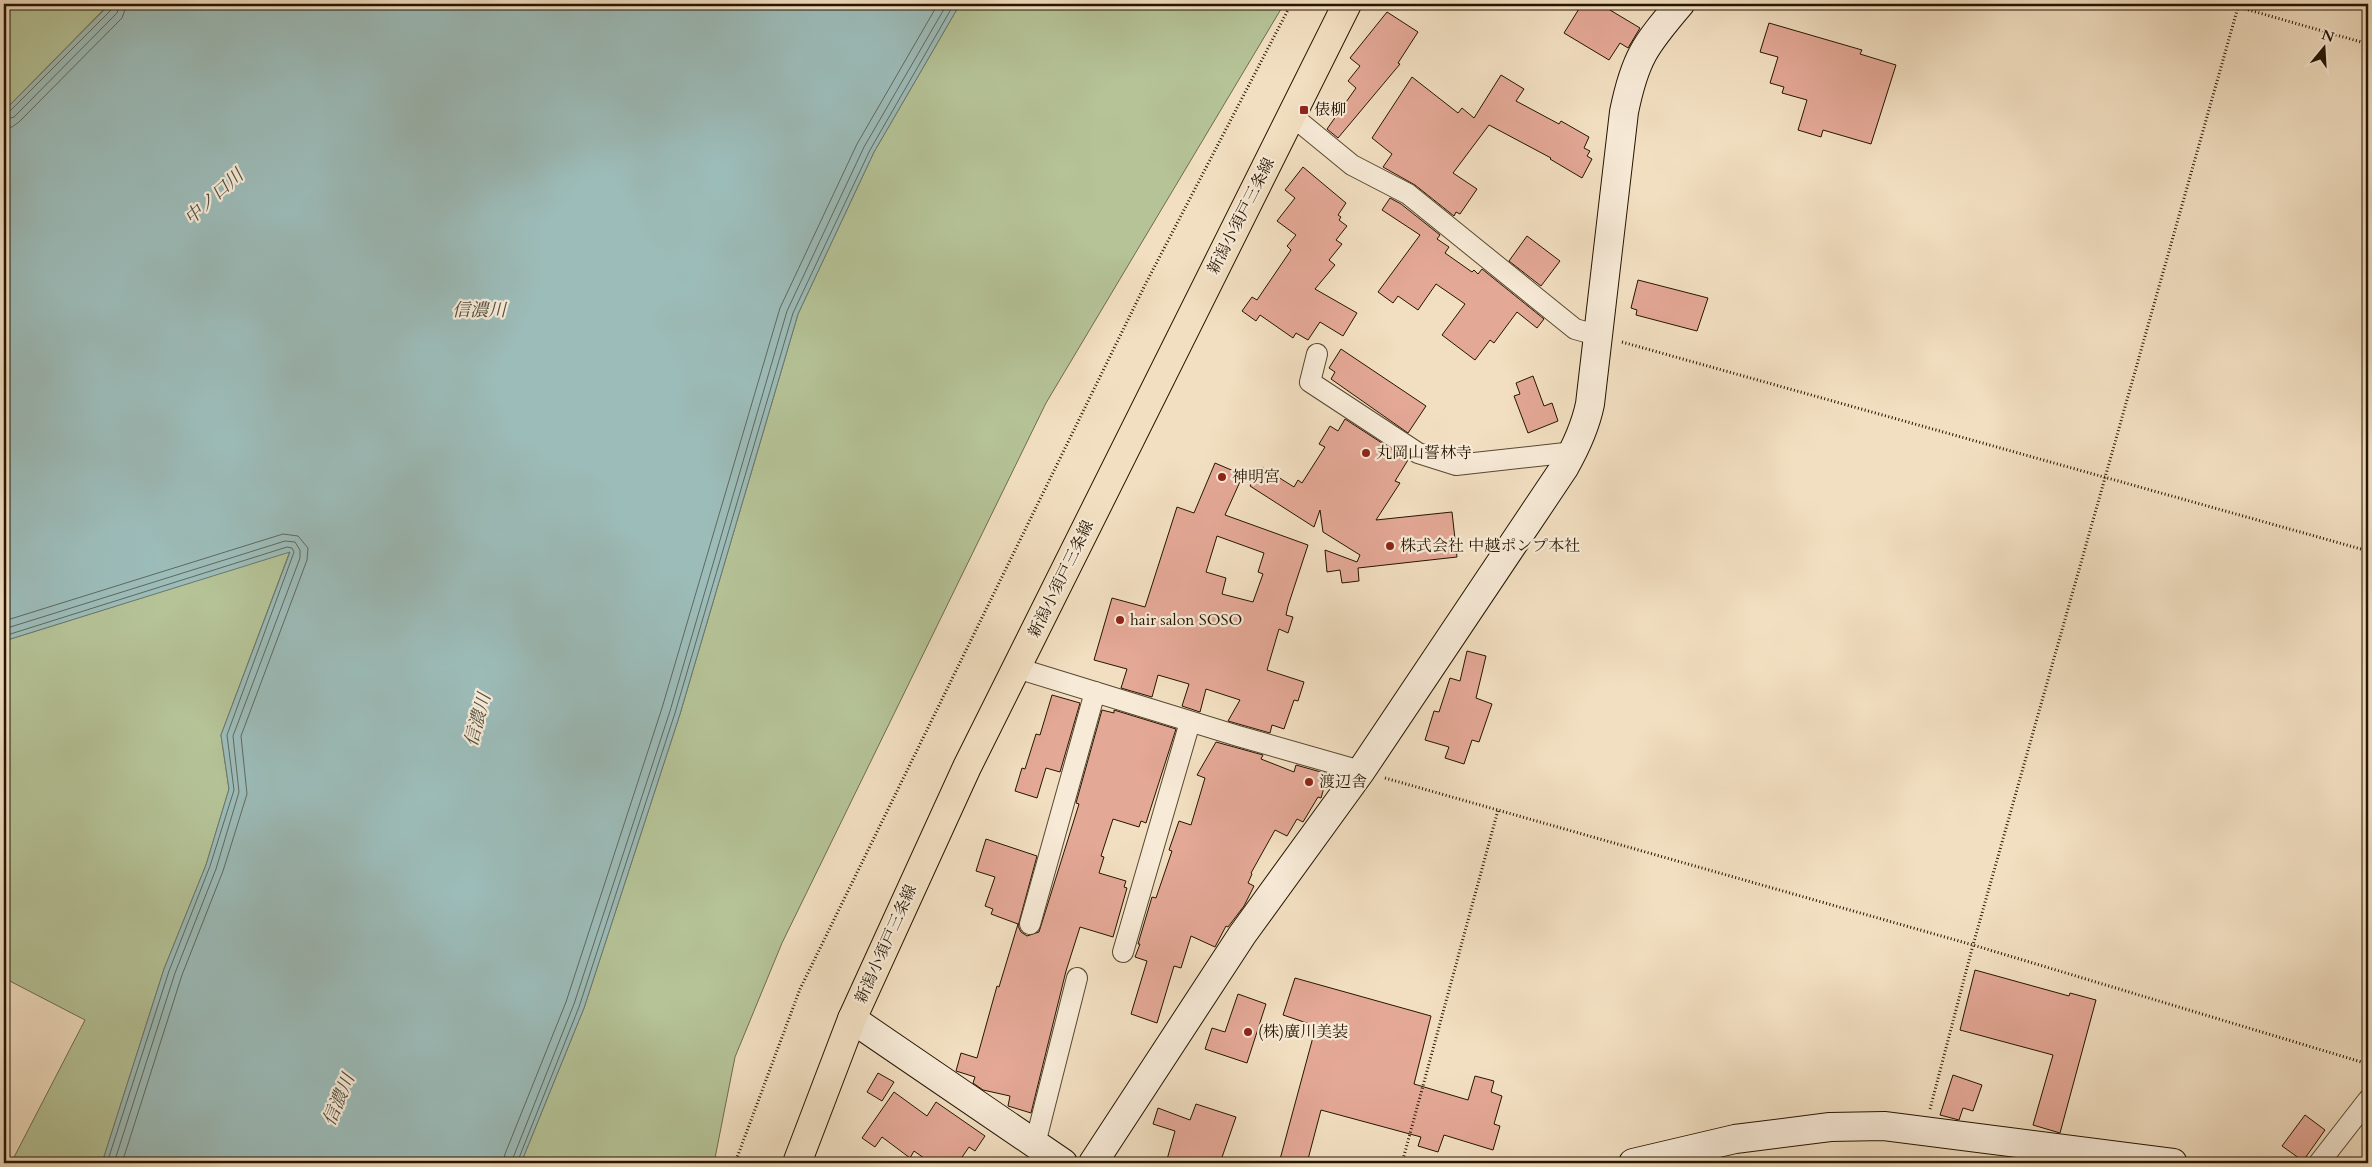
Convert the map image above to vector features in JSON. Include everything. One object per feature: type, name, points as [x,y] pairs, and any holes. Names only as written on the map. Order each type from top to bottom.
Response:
[{"type":"main road","name":"新潟小須戸三条線","points":[[798,1163],[852,1019],[967,767],[1347,4]]},
{"type":"street","points":[[1093,1163],[1242,935],[1361,771],[1574,452],[1586,424],[1600,336],[1624,112],[1630,87],[1643,51],[1652,36],[1680,4]]},
{"type":"street","points":[[1291,115],[1352,165],[1408,194],[1575,329],[1600,336]]},
{"type":"street","points":[[1317,354],[1310,382],[1418,453],[1456,465],[1574,452]]},
{"type":"street","points":[[1017,668],[1190,722],[1361,771]]},
{"type":"street","points":[[1030,924],[1094,692]]},
{"type":"street","points":[[1123,952],[1190,722]]},
{"type":"street","points":[[1035,1144],[1077,978]]},
{"type":"street","points":[[852,1019],[1064,1163]]},
{"type":"street","points":[[2318,1163],[2368,1100]]},
{"type":"street","points":[[1634,1163],[1735,1139],[1830,1127],[1884,1126],[1924,1130],[2031,1154],[2173,1163]]},
{"type":"path","points":[[735,1163],[800,989],[1144,285],[1291,4]]},
{"type":"path","points":[[2228,4],[2368,44]]},
{"type":"path","points":[[1924,1130],[1973,945],[2238,7]]},
{"type":"path","points":[[1600,336],[2368,551]]},
{"type":"path","points":[[1361,771],[1973,945],[2368,1064]]},
{"type":"path","points":[[1402,1163],[1498,810]]},
{"type":"green space","points":[[4,4],[109,4],[4,111]]},
{"type":"green space","points":[[960,4],[1284,4],[1046,403],[782,943],[735,1057],[714,1163],[521,1163],[584,1008],[680,714],[798,314],[874,152]]},
{"type":"green space","points":[[290,551],[221,735],[229,789],[206,865],[164,969],[102,1163],[11,1163],[85,1020],[4,978],[4,641]]},
{"type":"water","name":"信濃川","points":[[110,4],[960,4],[874,152],[798,314],[680,714],[584,1008],[521,1163],[102,1163],[164,969],[206,865],[229,789],[221,735],[290,552],[4,641],[4,111]]},
{"type":"building","points":[[1582,4],[1600,4],[1640,28],[1628,48],[1620,43],[1609,60],[1564,33]]},
{"type":"building","points":[[1387,12],[1418,32],[1398,63],[1400,64],[1338,138],[1327,129],[1356,88],[1348,81],[1360,66],[1350,58]]},
{"type":"building","points":[[1769,23],[1862,50],[1860,54],[1896,65],[1871,144],[1823,130],[1821,137],[1798,130],[1807,100],[1782,93],[1784,87],[1770,83],[1778,57],[1760,52]]},
{"type":"building","points":[[1501,75],[1524,89],[1516,101],[1559,124],[1561,121],[1589,137],[1584,148],[1590,151],[1587,156],[1592,159],[1582,178],[1551,158],[1489,125],[1453,173],[1477,189],[1460,214],[1456,212],[1454,216],[1415,185],[1383,167],[1392,154],[1372,138],[1412,77],[1458,113],[1462,108],[1474,118]]},
{"type":"building","points":[[1303,167],[1346,203],[1338,215],[1341,217],[1339,220],[1347,226],[1336,240],[1342,244],[1329,260],[1335,265],[1315,289],[1357,313],[1343,336],[1320,322],[1308,340],[1296,333],[1293,338],[1260,315],[1256,321],[1242,311],[1252,297],[1257,300],[1291,250],[1287,246],[1296,235],[1277,221],[1295,198],[1285,190]]},
{"type":"building","points":[[1390,198],[1401,204],[1440,235],[1437,239],[1449,247],[1445,253],[1472,272],[1474,270],[1478,274],[1482,269],[1544,319],[1537,328],[1517,312],[1494,343],[1490,340],[1475,360],[1442,335],[1465,304],[1436,284],[1418,310],[1398,296],[1393,303],[1378,292],[1420,235],[1382,210]]},
{"type":"building","points":[[1527,236],[1560,261],[1541,286],[1509,261]]},
{"type":"building","points":[[1638,280],[1708,298],[1697,331],[1636,315],[1637,310],[1631,308]]},
{"type":"building","points":[[1341,349],[1426,406],[1408,433],[1331,379],[1335,372],[1329,368]]},
{"type":"building","points":[[1533,376],[1544,406],[1552,403],[1558,421],[1528,433],[1514,396],[1520,394],[1516,383]]},
{"type":"building","points":[[1345,419],[1408,460],[1395,481],[1400,483],[1376,520],[1452,512],[1457,557],[1358,568],[1359,581],[1342,583],[1340,570],[1327,572],[1325,550],[1357,562],[1360,555],[1323,532],[1320,510],[1314,527],[1250,486],[1262,467],[1294,487],[1298,480],[1302,483],[1325,447],[1319,444],[1330,426],[1338,431]]},
{"type":"building","points":[[1215,463],[1243,475],[1225,515],[1308,545],[1288,606],[1286,615],[1293,617],[1288,633],[1279,629],[1267,670],[1304,682],[1298,701],[1294,700],[1284,729],[1272,725],[1270,733],[1228,721],[1240,700],[1206,689],[1200,712],[1182,706],[1189,684],[1158,675],[1152,697],[1121,688],[1127,669],[1094,660],[1112,598],[1145,607],[1177,507],[1194,513]],"holes":[[[1217,536],[1264,553],[1258,572],[1263,574],[1253,602],[1222,594],[1226,578],[1206,572]]]},
{"type":"building","points":[[1467,651],[1486,656],[1476,698],[1492,704],[1479,742],[1472,740],[1464,764],[1445,758],[1449,747],[1425,740],[1434,711],[1439,712],[1450,678],[1460,681]]},
{"type":"building","points":[[1052,695],[1080,703],[1060,772],[1046,768],[1037,798],[1015,791],[1022,768],[1025,769],[1036,734],[1040,735]]},
{"type":"building","points":[[1102,710],[1114,713],[1114,710],[1176,729],[1146,823],[1141,821],[1139,827],[1113,819],[1101,856],[1104,857],[1099,873],[1126,881],[1124,887],[1127,888],[1113,937],[1080,927],[1066,971],[1031,1113],[1008,1106],[1010,1096],[983,1090],[973,1083],[975,1077],[956,1071],[961,1053],[977,1058],[997,986],[999,987],[1018,924],[991,914],[993,909],[985,906],[995,877],[976,871],[986,839],[1037,856],[1018,926],[1021,932],[1027,936],[1039,932],[1079,804],[1076,803]]},
{"type":"building","points":[[1216,742],[1263,755],[1261,759],[1294,772],[1296,765],[1328,774],[1321,798],[1318,797],[1303,822],[1297,819],[1287,836],[1275,830],[1251,873],[1248,883],[1254,886],[1244,906],[1228,927],[1226,926],[1215,947],[1191,936],[1181,968],[1174,966],[1157,1023],[1131,1014],[1147,961],[1135,957],[1152,897],[1156,898],[1172,851],[1169,850],[1179,821],[1191,825],[1205,778],[1197,775]]},
{"type":"building","points":[[1975,970],[2069,996],[2070,993],[2096,1000],[2060,1133],[2033,1125],[2053,1055],[1960,1030]]},
{"type":"building","points":[[1295,978],[1431,1016],[1414,1084],[1468,1100],[1475,1076],[1494,1081],[1491,1092],[1502,1096],[1494,1124],[1500,1126],[1493,1150],[1444,1135],[1438,1152],[1418,1146],[1421,1137],[1321,1110],[1307,1163],[1279,1163],[1316,1026],[1283,1015]]},
{"type":"building","name":"(株)廣川美装","points":[[1238,994],[1266,1004],[1247,1063],[1205,1049],[1212,1028],[1225,1032]]},
{"type":"building","points":[[878,1073],[894,1082],[882,1101],[867,1092]]},
{"type":"building","points":[[1953,1075],[1982,1085],[1973,1111],[1963,1108],[1959,1120],[1940,1115]]},
{"type":"building","points":[[894,1092],[927,1116],[936,1102],[985,1136],[975,1151],[969,1147],[958,1163],[931,1163],[914,1151],[910,1158],[882,1137],[875,1147],[862,1138]]},
{"type":"building","points":[[1196,1104],[1236,1117],[1220,1163],[1166,1163],[1175,1131],[1153,1124],[1158,1108],[1190,1120]]},
{"type":"building","points":[[2305,1115],[2325,1130],[2303,1161],[2282,1146]]},
{"type":"place","name":"俵柳","points":[[1304,110]]},
{"type":"place","name":"丸岡山誓林寺","points":[[1366,453]]},
{"type":"place","name":"神明宮","points":[[1222,477]]},
{"type":"place","name":"株式会社 中越ポンプ本社","points":[[1390,546]]},
{"type":"place","name":"hair salon SOSO","points":[[1120,620]]},
{"type":"place","name":"渡辺舎","points":[[1309,782]]},
{"type":"place","name":"(株)廣川美装","points":[[1248,1032]]},
{"type":"water label","name":"中ノ口川","points":[[214,197]]}]
